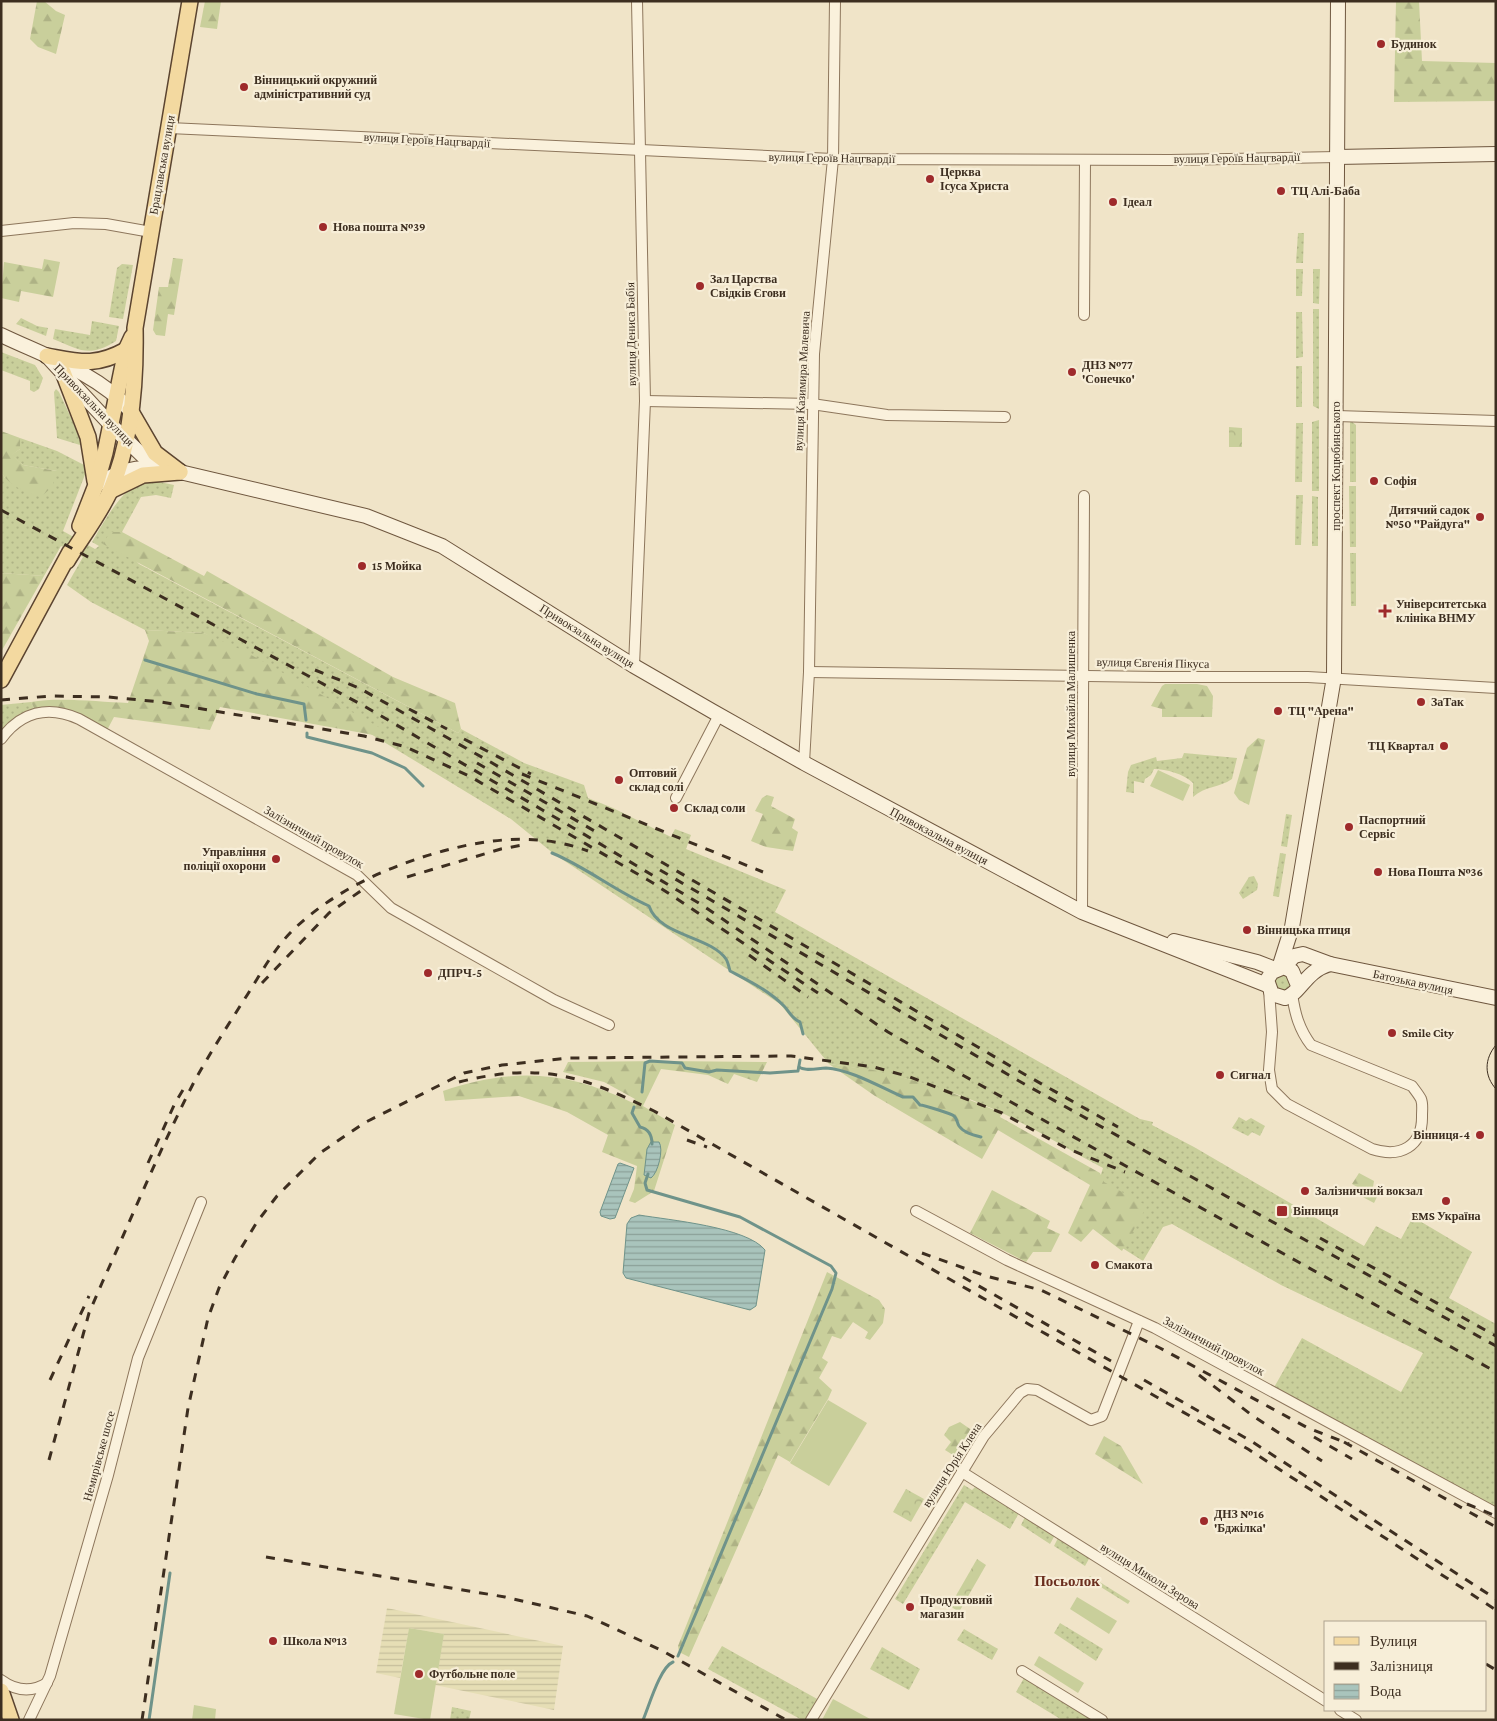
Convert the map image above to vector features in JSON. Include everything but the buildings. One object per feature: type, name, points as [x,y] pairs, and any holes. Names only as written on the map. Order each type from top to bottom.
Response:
[{"type":"main road","name":"Брацлавська вулиця","points":[[103,488],[117,473],[126,440],[136,353],[135,328],[190,1]]},
{"type":"main road","name":"проспект Коцюбинського","points":[[1292,927],[1334,677],[1338,1]]},
{"type":"main road","name":"вулиця Героїв Нацгвардії","points":[[1337,156],[1496,154]]},
{"type":"main road","name":"Брацлавська вулиця","points":[[103,488],[116,395],[126,350],[135,328]]},
{"type":"main road","name":"Привокзальна вулиця","points":[[1,335],[78,371],[116,395],[130,410]]},
{"type":"main road","points":[[47,356],[83,363],[96,363],[110,359],[126,350]]},
{"type":"main road","name":"Привокзальна вулиця","points":[[47,356],[111,425],[145,458],[180,472],[366,516],[442,546],[634,666],[804,763],[1082,912],[1135,932]]},
{"type":"main road","points":[[1,680],[67,561],[103,488],[88,437],[63,372]]},
{"type":"main road","points":[[130,410],[155,453],[180,472]]},
{"type":"main road","points":[[117,473],[143,466],[180,472]]},
{"type":"main road","points":[[103,488],[143,476],[180,472]]},
{"type":"main road","points":[[1292,927],[1296,941],[1303,954],[1304,966],[1295,988]]},
{"type":"main road","points":[[1257,962],[1274,954],[1282,947],[1292,927]]},
{"type":"main road","points":[[1280,968],[1292,927]]},
{"type":"main road","points":[[1135,932],[1280,968],[1295,974],[1295,988]]},
{"type":"main road","points":[[1135,932],[1268,988],[1280,998],[1295,988],[1312,972],[1330,964]]},
{"type":"main road","points":[[1268,988],[1269,975],[1294,956],[1303,954]]},
{"type":"main road","name":"Батозька вулиця","points":[[1303,954],[1330,964],[1496,998]]},
{"type":"main road","points":[[1,1691],[11,1720]]},
{"type":"street","name":"вулиця Дениса Бабія","points":[[634,666],[645,401],[641,151],[636,1]]},
{"type":"street","name":"вулиця Казимира Малевича","points":[[804,763],[809,672],[814,354],[833,159],[835,1]]},
{"type":"street","name":"вулиця Героїв Нацгвардії","points":[[169,128],[833,159],[1085,160],[1337,156]]},
{"type":"street","points":[[1084,315],[1085,160]]},
{"type":"street","points":[[1,231],[74,222],[106,224],[151,232]]},
{"type":"street","points":[[645,401],[812,404],[887,415],[1004,417]]},
{"type":"street","points":[[1336,416],[1496,421]]},
{"type":"street","name":"вулиця Михайла Малишенка","points":[[1082,912],[1085,675],[1084,496]]},
{"type":"street","name":"вулиця Євгенія Пікуса","points":[[809,672],[1334,677],[1496,688]]},
{"type":"street","name":"Залізничний провулок","points":[[1,739],[17,722],[36,712],[56,712],[79,719],[357,875],[391,908],[554,1000],[609,1025]]},
{"type":"street","points":[[676,798],[719,715]]},
{"type":"street","points":[[1268,988],[1272,1032],[1269,1070],[1272,1089],[1287,1104],[1372,1149],[1385,1154],[1401,1152],[1413,1144],[1422,1127],[1422,1101],[1412,1086],[1311,1046],[1301,1032],[1295,1016],[1295,988]]},
{"type":"street","name":"Немирівське шосе","points":[[30,1720],[47,1683],[108,1475],[138,1358],[201,1202]]},
{"type":"street","name":"Залізничний провулок","points":[[916,1211],[1007,1260],[1138,1321],[1496,1513]]},
{"type":"street","name":"вулиця Юрія Клена","points":[[811,1720],[984,1436],[1020,1393],[1027,1389],[1036,1390],[1092,1420],[1102,1416],[1138,1321]]},
{"type":"street","name":"вулиця Миколи Зерова","points":[[962,1472],[1324,1700]]},
{"type":"street","points":[[1022,1671],[1102,1720]]},
{"type":"street","points":[[1,1680],[22,1690],[36,1688],[47,1683]]},
{"type":"street","points":[[1342,1711],[1356,1720]]},
{"type":"shaded area","points":[[387,1608],[563,1646],[554,1710],[435,1685],[444,1634],[409,1628],[400,1678],[376,1673]]},
{"type":"green space","points":[[37,1],[44,1],[56,11],[65,15],[56,54],[38,47],[30,39]]},
{"type":"green space","points":[[205,1],[221,1],[217,29],[200,27]]},
{"type":"green space","points":[[1396,1],[1419,1],[1422,61],[1496,63],[1496,101],[1394,102]]},
{"type":"green space","points":[[1298,233],[1304,233],[1303,263],[1296,263]]},
{"type":"green space","points":[[173,258],[183,259],[174,315],[168,314],[165,336],[156,335],[153,330],[159,287],[168,287]]},
{"type":"green space","points":[[44,259],[60,262],[53,297],[21,291],[19,302],[1,298],[4,262],[42,269]]},
{"type":"green space","points":[[122,264],[133,265],[123,319],[109,317],[117,268]]},
{"type":"green space","points":[[1296,269],[1303,269],[1302,296],[1296,296]]},
{"type":"green space","points":[[1313,269],[1320,269],[1319,304],[1313,303]]},
{"type":"green space","points":[[1313,309],[1319,309],[1319,409],[1313,406]]},
{"type":"green space","points":[[1296,312],[1302,312],[1303,357],[1296,358]]},
{"type":"green space","points":[[21,318],[37,326],[48,328],[46,336],[16,324]]},
{"type":"green space","points":[[92,321],[119,326],[116,341],[91,351],[78,349],[53,339],[55,329],[90,335]]},
{"type":"green space","points":[[1,352],[35,365],[43,378],[39,389],[34,392],[30,390],[30,381],[1,370]]},
{"type":"green space","points":[[1296,366],[1302,366],[1302,407],[1296,407]]},
{"type":"green space","points":[[56,389],[80,437],[80,445],[57,438],[54,392]]},
{"type":"green space","points":[[1319,420],[1319,491],[1312,491],[1312,422]]},
{"type":"green space","points":[[1350,420],[1356,425],[1356,482],[1350,482]]},
{"type":"green space","points":[[1296,423],[1303,423],[1302,482],[1295,482]]},
{"type":"green space","points":[[1229,427],[1242,428],[1242,447],[1229,447]]},
{"type":"green space","points":[[1,431],[20,438],[20,449],[12,455],[23,465],[57,471],[52,487],[41,497],[24,491],[4,477],[1,472]]},
{"type":"green space","points":[[20,438],[57,451],[88,467],[63,531],[95,549],[99,546],[92,542],[101,526],[121,498],[135,485],[147,481],[174,485],[171,498],[156,495],[141,497],[122,532],[110,532],[139,564],[458,733],[461,729],[524,763],[584,785],[588,798],[613,808],[671,837],[675,829],[691,835],[686,849],[786,890],[775,912],[1140,1119],[1153,1122],[1152,1125],[1194,1147],[1364,1246],[1376,1226],[1401,1239],[1413,1217],[1472,1252],[1449,1298],[1496,1324],[1496,1516],[1272,1391],[1302,1338],[1401,1392],[1423,1353],[1281,1285],[1172,1224],[1163,1227],[1143,1261],[1116,1244],[1098,1184],[1103,1168],[1015,1119],[939,1088],[874,1071],[829,1064],[780,1004],[554,854],[511,819],[204,633],[145,630],[91,602],[67,585],[83,557],[61,546],[44,576],[1,573],[1,472],[5,478],[57,471],[23,465],[11,455],[20,449]]},
{"type":"green space","points":[[1349,486],[1356,486],[1356,547],[1350,547]]},
{"type":"green space","points":[[1296,495],[1303,495],[1301,545],[1295,545]]},
{"type":"green space","points":[[1312,496],[1318,497],[1318,546],[1312,546]]},
{"type":"green space","points":[[110,532],[122,532],[204,576],[207,571],[393,677],[455,703],[461,729],[458,733],[103,544]]},
{"type":"green space","points":[[1350,553],[1356,553],[1356,606],[1351,606]]},
{"type":"green space","points":[[1,573],[44,576],[1,652]]},
{"type":"green space","points":[[145,630],[204,633],[246,652],[382,729],[379,736],[220,707],[210,730],[114,717],[105,734],[79,719],[36,712],[31,702],[66,700],[128,703],[149,641]]},
{"type":"green space","points":[[1165,684],[1197,684],[1207,686],[1213,696],[1212,717],[1162,717],[1162,709],[1151,706]]},
{"type":"green space","points":[[31,702],[36,712],[1,739],[1,705]]},
{"type":"green space","points":[[1258,738],[1265,740],[1249,805],[1239,800],[1234,793],[1247,748]]},
{"type":"green space","points":[[1184,753],[1237,758],[1232,779],[1202,791],[1193,797],[1193,783],[1185,777],[1164,770],[1154,769],[1151,775],[1145,779],[1144,783],[1134,781],[1134,793],[1126,792],[1128,772],[1131,765],[1156,757],[1157,761],[1182,758]]},
{"type":"green space","points":[[1158,770],[1190,785],[1183,801],[1150,786]]},
{"type":"green space","points":[[767,795],[774,797],[771,806],[795,819],[792,828],[798,832],[793,851],[766,847],[751,841],[763,814],[755,811],[762,798]]},
{"type":"green space","points":[[1286,814],[1292,815],[1287,847],[1281,846]]},
{"type":"green space","points":[[1280,853],[1286,854],[1279,897],[1273,896]]},
{"type":"green space","points":[[1254,876],[1258,884],[1257,890],[1243,899],[1239,893],[1249,877]]},
{"type":"green space","points":[[1278,974],[1288,974],[1292,985],[1286,992],[1277,991],[1274,979]]},
{"type":"green space","points":[[568,1062],[767,1062],[757,1082],[734,1074],[728,1084],[708,1075],[661,1069],[643,1106],[675,1125],[654,1191],[635,1203],[629,1201],[634,1189],[637,1166],[602,1152],[608,1135],[567,1112],[519,1096],[445,1101],[443,1091],[493,1078],[540,1076],[586,1084],[633,1103],[635,1099],[604,1082],[563,1072]]},
{"type":"green space","points":[[829,1064],[873,1070],[935,1086],[1002,1113],[1000,1117],[1100,1173],[1104,1182],[1147,1206],[1122,1251],[1093,1229],[1081,1242],[1068,1233],[1090,1185],[998,1130],[982,1159],[875,1096]]},
{"type":"green space","points":[[1239,1117],[1246,1121],[1251,1118],[1265,1126],[1260,1136],[1252,1132],[1248,1136],[1232,1128]]},
{"type":"green space","points":[[1359,1173],[1374,1181],[1373,1187],[1380,1191],[1374,1203],[1359,1195],[1359,1188],[1352,1184]]},
{"type":"green space","points":[[992,1190],[1050,1221],[1047,1228],[1060,1234],[1051,1252],[1033,1252],[1026,1262],[970,1233]]},
{"type":"green space","points":[[827,1272],[879,1300],[885,1309],[883,1323],[870,1340],[865,1338],[868,1332],[853,1322],[841,1339],[832,1336],[822,1358],[828,1362],[819,1378],[832,1390],[828,1399],[790,1462],[778,1455],[689,1657],[679,1652],[678,1646]]},
{"type":"green space","points":[[828,1400],[867,1423],[829,1486],[790,1463]]},
{"type":"green space","points":[[960,1422],[973,1431],[971,1443],[961,1460],[945,1450],[951,1442],[944,1435],[949,1427]]},
{"type":"green space","points":[[1104,1436],[1121,1446],[1143,1484],[1095,1454]]},
{"type":"green space","points":[[964,1485],[972,1490],[975,1487],[1019,1513],[1010,1529],[965,1502],[903,1604],[895,1599]]},
{"type":"green space","points":[[906,1489],[924,1499],[911,1522],[893,1512]]},
{"type":"green space","points":[[1025,1517],[1055,1535],[1050,1544],[1021,1525]]},
{"type":"green space","points":[[1058,1538],[1090,1557],[1085,1566],[1054,1546]]},
{"type":"green space","points":[[977,1559],[986,1565],[959,1612],[950,1606]]},
{"type":"green space","points":[[1090,1576],[1130,1601],[1128,1604],[1088,1579]]},
{"type":"green space","points":[[1077,1597],[1117,1621],[1109,1634],[1070,1609]]},
{"type":"green space","points":[[1060,1623],[1103,1649],[1096,1661],[1054,1633]]},
{"type":"green space","name":"Футбольне поле","points":[[409,1628],[444,1634],[430,1720],[394,1714]]},
{"type":"green space","points":[[964,1629],[998,1649],[992,1660],[957,1640]]},
{"type":"green space","points":[[722,1646],[819,1700],[807,1720],[802,1720],[708,1669]]},
{"type":"green space","points":[[882,1647],[920,1669],[909,1690],[870,1669]]},
{"type":"green space","points":[[1039,1656],[1084,1683],[1078,1693],[1034,1665]]},
{"type":"green space","points":[[1024,1678],[1093,1720],[1062,1720],[1016,1692]]},
{"type":"green space","points":[[833,1699],[872,1720],[822,1720]]},
{"type":"green space","points":[[194,1705],[216,1709],[215,1720],[192,1720]]},
{"type":"green space","points":[[452,1707],[471,1711],[469,1720],[450,1720]]},
{"type":"water","points":[[651,1142],[659,1142],[661,1155],[658,1166],[651,1178],[644,1175],[647,1149]]},
{"type":"water","points":[[620,1163],[634,1168],[615,1218],[610,1219],[601,1216],[600,1212]]},
{"type":"water","points":[[639,1215],[725,1230],[756,1242],[765,1250],[756,1306],[750,1310],[626,1278],[623,1273],[627,1224],[631,1218]]},
{"type":"waterway","points":[[145,660],[257,694],[304,704],[306,720]]},
{"type":"waterway","points":[[307,733],[307,737],[372,753],[405,768],[423,786]]},
{"type":"waterway","points":[[552,853],[649,906],[663,924],[719,951],[726,959],[730,971],[778,1000],[800,1022],[803,1034]]},
{"type":"waterway","points":[[642,1092],[645,1063],[650,1061],[682,1063],[685,1068],[709,1072],[717,1070],[770,1073],[798,1071],[800,1060]]},
{"type":"waterway","points":[[799,1067],[809,1070],[836,1069],[903,1097],[913,1097],[920,1105],[954,1116],[963,1130],[981,1137]]},
{"type":"waterway","points":[[634,1107],[632,1113],[640,1127],[646,1129],[649,1133],[652,1144]]},
{"type":"waterway","points":[[648,1174],[645,1183],[647,1190],[740,1217],[831,1266],[836,1273],[832,1289],[678,1656]]},
{"type":"waterway","points":[[149,1720],[170,1573]]},
{"type":"waterway","points":[[643,1720],[659,1679],[668,1665],[673,1662]]},
{"type":"tram line","points":[[1496,1045],[1489,1056],[1487,1067],[1489,1079],[1496,1089]]},
{"type":"railway","points":[[1,510],[364,706],[702,905],[888,1032],[1496,1372]]},
{"type":"railway","points":[[315,670],[359,688],[487,760],[1118,1127]]},
{"type":"railway","points":[[1,700],[51,696],[108,697],[161,702],[364,736],[406,747],[471,777],[653,883],[818,993]]},
{"type":"railway","points":[[409,709],[447,729]]},
{"type":"railway","points":[[464,739],[531,774]]},
{"type":"railway","points":[[477,763],[598,833]]},
{"type":"railway","points":[[522,774],[763,872]]},
{"type":"railway","points":[[49,1460],[89,1313],[158,1158],[205,1063],[266,964],[286,937],[310,915],[345,891],[383,872],[443,851],[479,843],[516,839],[552,842],[588,851]]},
{"type":"railway","points":[[407,877],[501,849],[528,844]]},
{"type":"railway","points":[[660,870],[1019,1081],[1496,1346]]},
{"type":"railway","points":[[262,983],[329,913],[362,890]]},
{"type":"railway","points":[[749,955],[808,997]]},
{"type":"railway","points":[[142,1720],[188,1408],[208,1318],[219,1288],[257,1222],[277,1196],[320,1153],[364,1123],[464,1073],[502,1065],[568,1058],[791,1056],[874,1067],[910,1077],[1002,1113],[1066,1148],[1125,1172]]},
{"type":"railway","points":[[459,1082],[513,1073],[537,1073],[560,1076],[604,1088],[654,1111],[1248,1449],[1496,1610]]},
{"type":"railway","points":[[148,1163],[175,1103],[186,1085]]},
{"type":"railway","points":[[687,1140],[707,1147]]},
{"type":"railway","points":[[1320,1238],[1496,1336]]},
{"type":"railway","points":[[922,1253],[986,1276],[1041,1290],[1160,1348],[1308,1428],[1349,1444]]},
{"type":"railway","points":[[963,1277],[1111,1361]]},
{"type":"railway","points":[[50,1380],[89,1296]]},
{"type":"railway","points":[[1199,1375],[1253,1416],[1322,1461]]},
{"type":"railway","points":[[1144,1380],[1251,1441],[1496,1599]]},
{"type":"railway","points":[[1314,1437],[1352,1459]]},
{"type":"railway","points":[[1344,1442],[1496,1527]]},
{"type":"railway","points":[[1467,1504],[1496,1516]]},
{"type":"railway","points":[[266,1557],[505,1597],[587,1616],[661,1650],[786,1720]]},
{"type":"railway","points":[[1487,1665],[1496,1670]]},
{"type":"place","name":"Будинок","points":[[1381,44]]},
{"type":"place","name":"Вінницький окружний адміністративний суд","points":[[244,87]]},
{"type":"place","name":"Церква Ісуса Христа","points":[[930,179]]},
{"type":"place","name":"ТЦ Алі-Баба","points":[[1281,191]]},
{"type":"place","name":"Ідеал","points":[[1113,202]]},
{"type":"place","name":"Нова пошта №39","points":[[323,227]]},
{"type":"place","name":"Зал Царства Свідків Єгови","points":[[700,286]]},
{"type":"place","name":"ДНЗ №77 'Сонечко'","points":[[1072,372]]},
{"type":"place","name":"Софія","points":[[1374,481]]},
{"type":"place","name":"Дитячий садок №50 \"Райдуга\"","points":[[1480,517]]},
{"type":"place","name":"15 Мойка","points":[[362,566]]},
{"type":"place","name":"Університетська клініка ВНМУ","points":[[1385,611]]},
{"type":"place","name":"ЗаТак","points":[[1421,702]]},
{"type":"place","name":"ТЦ \"Арена\"","points":[[1278,711]]},
{"type":"place","name":"ТЦ Квартал","points":[[1444,746]]},
{"type":"place","name":"Оптовий склад солі","points":[[619,780]]},
{"type":"place","name":"Склад соли","points":[[674,808]]},
{"type":"place","name":"Паспортний Сервіс","points":[[1349,827]]},
{"type":"place","name":"Управління поліції охорони","points":[[276,859]]},
{"type":"place","name":"Нова Пошта №36","points":[[1378,872]]},
{"type":"place","name":"Вінницька птиця","points":[[1247,930]]},
{"type":"place","name":"ДПРЧ-5","points":[[428,973]]},
{"type":"place","name":"Smile City","points":[[1392,1033]]},
{"type":"place","name":"Сигнал","points":[[1220,1075]]},
{"type":"place","name":"Вінниця-4","points":[[1480,1135]]},
{"type":"place","name":"Залізничний вокзал","points":[[1305,1191]]},
{"type":"place","name":"EMS Україна","points":[[1446,1201]]},
{"type":"place","name":"Вінниця","points":[[1282,1211]]},
{"type":"place","name":"Смакота","points":[[1095,1265]]},
{"type":"place","name":"ДНЗ №16 'Бджілка'","points":[[1204,1521]]},
{"type":"place","name":"Продуктовий магазин","points":[[910,1607]]},
{"type":"place","name":"Школа №13","points":[[273,1641]]},
{"type":"place","name":"Футбольне поле","points":[[419,1674]]},
{"type":"district","name":"Посьолок","points":[[1067,1581]]}]
